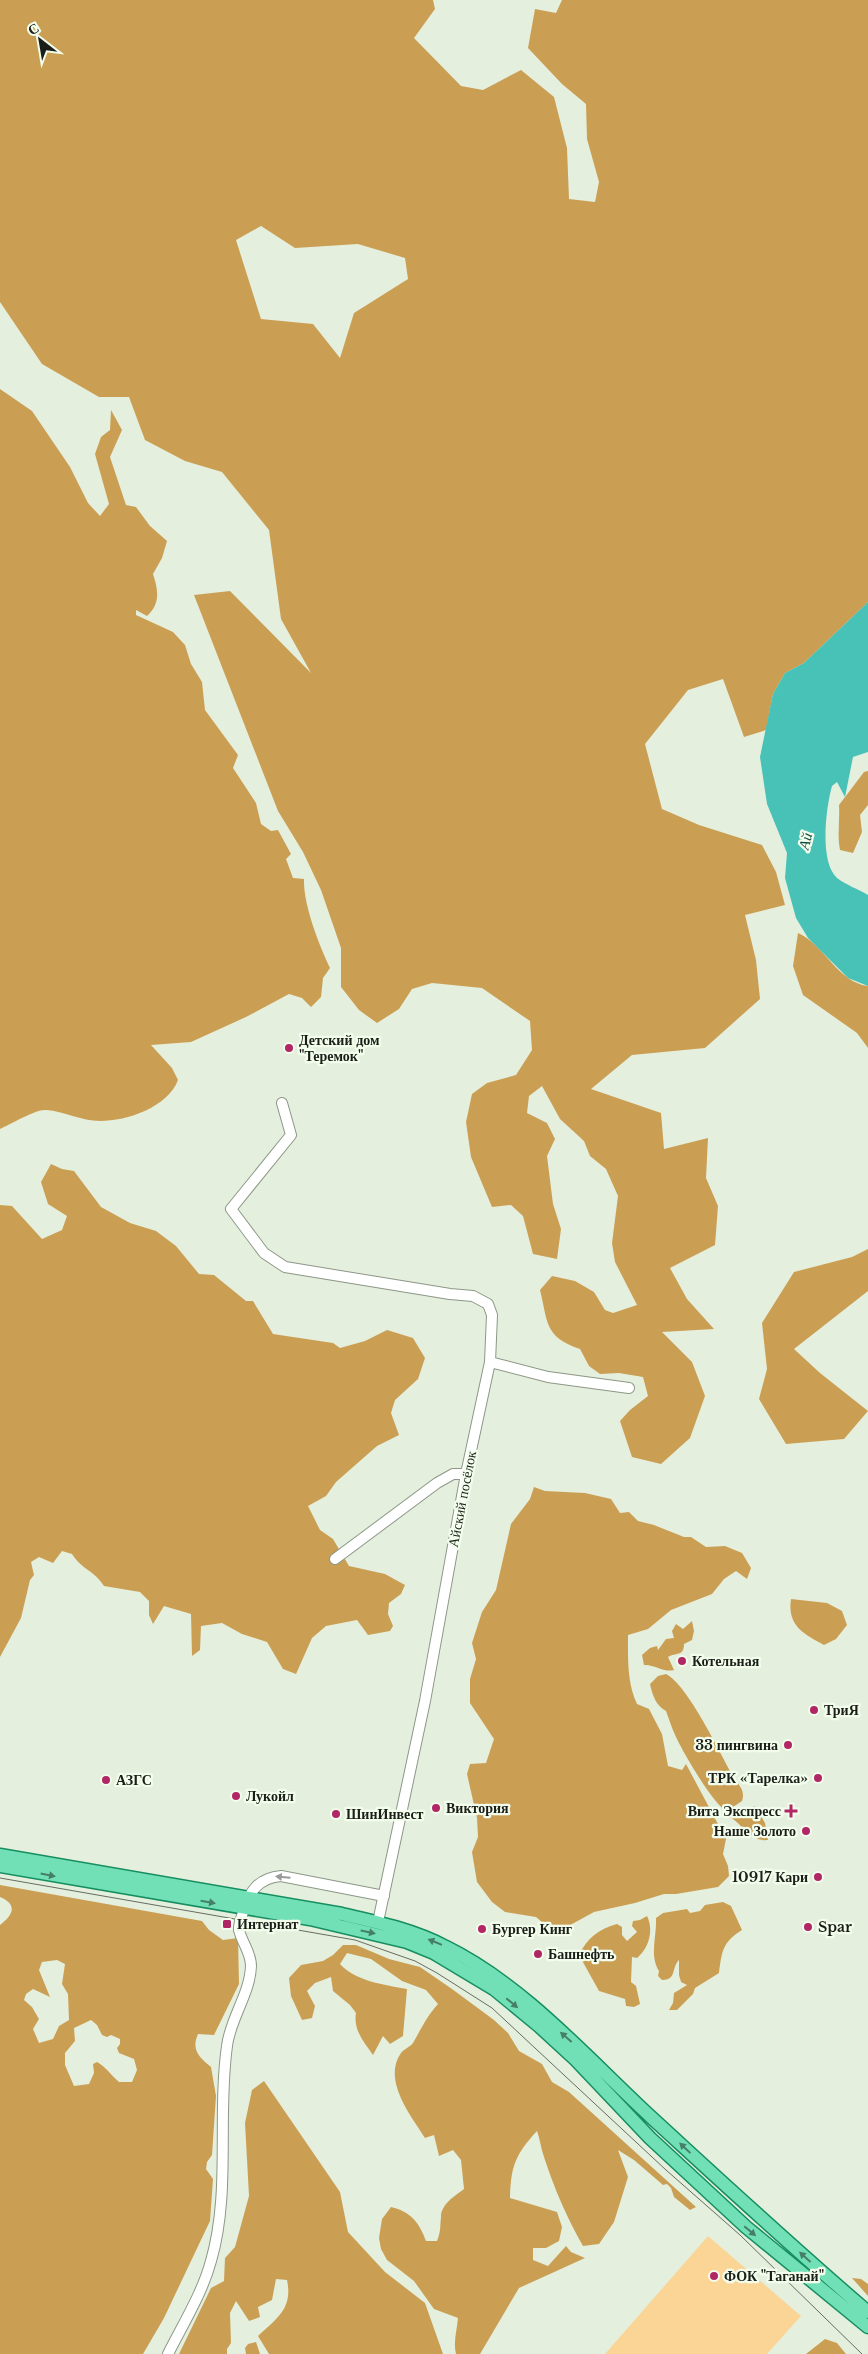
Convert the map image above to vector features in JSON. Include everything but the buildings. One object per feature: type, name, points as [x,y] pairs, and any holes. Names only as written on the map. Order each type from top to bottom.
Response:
[{"type":"main road","points":[[0,1855],[378,1922],[446,1946],[503,1982],[582,2050],[740,2200],[868,2312]]},
{"type":"main road","points":[[0,1866],[248,1899],[310,1920],[407,1942],[464,1968],[494,1989],[576,2060],[650,2138],[726,2209],[868,2327]]},
{"type":"main road","points":[[726,2209],[740,2200]]},
{"type":"street","name":"Айский посёлок","points":[[282,1103],[291,1135],[231,1209],[264,1253],[285,1267],[473,1296],[488,1304],[492,1315],[490,1362],[466,1474],[425,1701],[378,1922]]},
{"type":"street","points":[[490,1362],[548,1377],[629,1388]]},
{"type":"street","points":[[335,1559],[437,1484],[453,1474],[466,1474]]},
{"type":"street","points":[[168,2354],[199,2295],[212,2261],[219,2219],[224,2074],[227,2043],[241,2006],[251,1967],[249,1952],[239,1930],[248,1899],[258,1884],[272,1877],[280,1876],[384,1896]]},
{"type":"shaded area","points":[[0,0],[433,0],[435,9],[414,38],[461,86],[483,90],[521,70],[554,97],[567,148],[569,199],[595,202],[599,182],[587,139],[586,104],[562,84],[528,48],[535,9],[556,13],[562,0],[868,0],[868,602],[804,663],[785,673],[773,694],[766,730],[744,737],[723,679],[688,690],[645,744],[662,809],[699,825],[762,845],[776,872],[785,905],[745,915],[756,960],[760,999],[705,1048],[632,1055],[591,1089],[661,1113],[664,1149],[708,1138],[706,1178],[718,1206],[715,1245],[670,1268],[687,1299],[714,1329],[662,1332],[692,1362],[705,1396],[690,1438],[661,1464],[632,1457],[620,1421],[630,1410],[648,1396],[643,1377],[619,1373],[600,1374],[589,1366],[580,1349],[560,1339],[550,1327],[540,1290],[552,1276],[575,1281],[594,1292],[605,1310],[613,1313],[637,1305],[615,1262],[612,1243],[618,1196],[606,1169],[590,1156],[584,1141],[560,1119],[542,1086],[529,1096],[527,1113],[547,1123],[555,1139],[547,1156],[553,1204],[561,1229],[557,1259],[533,1254],[523,1216],[511,1205],[492,1207],[471,1157],[466,1122],[472,1094],[487,1083],[516,1075],[532,1050],[530,1021],[482,988],[432,983],[412,989],[399,1009],[377,1023],[359,1010],[341,987],[341,948],[321,890],[303,852],[278,811],[194,595],[230,591],[311,673],[281,619],[269,530],[222,472],[185,461],[145,440],[129,397],[99,397],[42,364],[0,302]],"holes":[[[261,226],[295,248],[358,244],[405,258],[408,279],[354,313],[340,358],[313,324],[261,319],[236,240]]]},
{"type":"shaded area","points":[[0,389],[32,411],[70,467],[88,503],[100,516],[109,504],[95,454],[101,437],[110,430],[111,410],[122,430],[110,457],[126,505],[136,507],[150,526],[167,541],[162,558],[153,574],[157,591],[155,606],[147,616],[136,610],[136,615],[173,632],[185,645],[191,664],[202,682],[205,710],[238,755],[233,768],[256,803],[261,824],[271,831],[278,830],[291,854],[286,859],[293,878],[304,879],[309,912],[330,968],[323,978],[321,997],[311,1007],[302,998],[289,994],[246,1017],[191,1042],[151,1045],[172,1068],[178,1080],[173,1090],[165,1098],[145,1111],[122,1118],[100,1121],[42,1110],[0,1129]]},
{"type":"shaded area","points":[[868,771],[868,805],[860,815],[862,832],[853,853],[840,850],[839,805],[864,772]]},
{"type":"shaded area","points":[[798,933],[816,946],[848,978],[868,986],[868,1048],[857,1033],[803,995],[793,966]]},
{"type":"shaded area","points":[[51,1164],[62,1169],[74,1171],[101,1207],[130,1223],[156,1231],[176,1246],[199,1274],[214,1275],[246,1301],[253,1301],[273,1334],[333,1343],[340,1348],[365,1341],[387,1330],[413,1338],[425,1358],[418,1379],[395,1400],[391,1413],[399,1435],[377,1446],[336,1482],[326,1496],[308,1506],[320,1530],[333,1539],[349,1566],[385,1574],[405,1585],[401,1594],[389,1603],[388,1614],[393,1626],[390,1631],[368,1635],[357,1620],[326,1626],[312,1638],[296,1674],[283,1669],[267,1642],[242,1634],[222,1623],[201,1626],[200,1650],[192,1656],[191,1614],[164,1606],[153,1624],[149,1615],[149,1601],[140,1592],[104,1586],[72,1554],[62,1551],[53,1563],[39,1557],[31,1562],[34,1575],[30,1580],[21,1618],[0,1657],[0,1205],[12,1206],[42,1239],[62,1230],[67,1216],[48,1204],[41,1182]]},
{"type":"shaded area","points":[[868,1249],[868,1291],[794,1349],[820,1373],[868,1411],[844,1439],[786,1444],[759,1399],[767,1369],[762,1323],[794,1272],[852,1257]]},
{"type":"shaded area","points":[[534,1487],[545,1491],[585,1493],[611,1499],[620,1513],[629,1512],[638,1521],[684,1537],[691,1537],[706,1547],[725,1546],[742,1553],[751,1568],[747,1579],[736,1571],[724,1579],[712,1594],[671,1610],[648,1629],[628,1635],[628,1662],[631,1687],[637,1704],[649,1709],[662,1734],[668,1766],[682,1770],[686,1764],[726,1839],[723,1854],[728,1866],[729,1876],[718,1887],[676,1894],[664,1894],[594,1912],[563,1929],[550,1929],[536,1917],[505,1912],[492,1902],[477,1882],[472,1852],[478,1837],[477,1818],[467,1774],[470,1764],[486,1763],[494,1739],[470,1703],[470,1679],[476,1659],[472,1643],[482,1612],[496,1590],[511,1524],[530,1499]]},
{"type":"shaded area","points":[[791,1599],[827,1603],[842,1611],[847,1625],[836,1639],[824,1645],[809,1637],[798,1628],[790,1608]]},
{"type":"shaded area","points":[[692,1621],[694,1631],[692,1640],[684,1644],[681,1653],[668,1657],[674,1670],[670,1671],[644,1665],[642,1655],[650,1648],[657,1646],[658,1650],[666,1639],[674,1638],[672,1631],[676,1624],[683,1629]]},
{"type":"shaded area","points":[[666,1674],[675,1681],[694,1706],[742,1790],[742,1801],[727,1811],[721,1807],[699,1778],[676,1737],[666,1711],[657,1703],[653,1696],[650,1684],[658,1676]]},
{"type":"shaded area","points":[[755,1806],[765,1823],[768,1840],[752,1836],[730,1817]]},
{"type":"shaded area","points":[[0,1885],[202,1921],[209,1930],[223,1940],[238,1938],[239,1984],[214,2035],[198,2034],[195,2044],[197,2053],[211,2067],[216,2096],[212,2155],[207,2162],[206,2169],[213,2179],[210,2221],[164,2318],[143,2354],[0,2354],[0,1925],[8,1918],[12,1907],[10,1903],[0,1897]],"holes":[[[57,1960],[65,1964],[62,1984],[68,1994],[69,2020],[59,2026],[53,2039],[39,2043],[33,2029],[39,2019],[32,2007],[24,2000],[26,1994],[33,1989],[50,1997],[39,1970],[42,1962]],[[91,2020],[97,2025],[102,2035],[107,2037],[111,2035],[120,2039],[120,2044],[117,2048],[119,2053],[134,2059],[137,2070],[132,2082],[119,2082],[97,2062],[93,2064],[94,2073],[89,2084],[74,2086],[65,2065],[65,2053],[75,2041],[74,2028]]]},
{"type":"shaded area","points":[[723,1902],[731,1906],[742,1930],[724,1947],[719,1973],[695,1988],[693,1994],[677,2010],[669,2010],[673,2003],[674,1993],[687,1985],[681,1982],[679,1960],[670,1978],[662,1980],[658,1976],[659,1971],[654,1958],[656,1918],[663,1913],[687,1909],[690,1913],[700,1911],[705,1905]]},
{"type":"shaded area","points":[[647,1916],[650,1933],[647,1944],[637,1958],[632,1957],[631,1982],[636,1986],[640,2004],[634,2007],[626,2006],[625,1999],[599,1991],[579,1955],[594,1935],[617,1924],[622,1927],[622,1935],[627,1941],[637,1932],[632,1926],[633,1921]]},
{"type":"shaded area","points":[[343,1945],[356,1945],[389,1959],[420,1967],[494,2020],[508,2033],[519,2051],[542,2064],[552,2082],[569,2092],[696,2207],[690,2210],[674,2197],[671,2188],[667,2184],[663,2185],[634,2160],[618,2150],[628,2177],[614,2222],[599,2244],[583,2246],[557,2191],[543,2154],[537,2131],[519,2154],[513,2169],[510,2198],[557,2212],[562,2227],[559,2241],[546,2248],[533,2248],[533,2260],[548,2266],[566,2246],[571,2252],[585,2258],[519,2288],[480,2354],[456,2354],[455,2340],[458,2318],[434,2309],[414,2281],[387,2260],[381,2249],[379,2238],[382,2219],[391,2207],[409,2215],[417,2223],[426,2241],[437,2241],[443,2208],[464,2189],[461,2160],[453,2150],[439,2156],[434,2135],[425,2138],[406,2109],[395,2075],[396,2064],[401,2053],[413,2043],[427,2018],[438,2004],[426,1990],[402,1981],[371,1959],[347,1953],[340,1964],[354,1975],[389,1986],[407,1989],[403,2036],[390,2044],[383,2036],[373,2055],[358,2030],[356,2013],[350,2005],[333,1991],[331,1977],[315,1983],[307,1991],[315,2006],[312,2018],[302,2020],[291,1996],[289,1978],[301,1965],[323,1961],[333,1955]]},
{"type":"shaded area","points":[[264,2081],[340,2192],[348,2232],[385,2272],[425,2303],[443,2354],[269,2354],[258,2336],[282,2312],[288,2298],[287,2280],[276,2279],[272,2300],[258,2307],[260,2317],[249,2321],[236,2301],[230,2313],[231,2343],[227,2349],[227,2354],[179,2354],[211,2288],[224,2281],[225,2258],[235,2247],[249,2196],[245,2123],[252,2090]]},
{"type":"shaded area","name":"ФОК \"Таганай\"","points":[[708,2236],[801,2316],[767,2354],[605,2354]]},
{"type":"shaded area","points":[[852,2278],[861,2279],[868,2284],[868,2296]]},
{"type":"shaded area","points":[[825,2339],[837,2343],[846,2354],[806,2354]]},
{"type":"shaded area","points":[[256,2342],[260,2354],[246,2354],[245,2348],[248,2344]]},
{"type":"water","name":"Ай","points":[[868,602],[868,752],[853,757],[845,797],[837,782],[832,786],[826,820],[826,847],[831,870],[837,878],[868,895],[868,986],[848,978],[808,938],[796,918],[785,878],[787,853],[767,804],[760,757],[773,694],[785,673],[804,663]]},
{"type":"tram line","points":[[0,1878],[355,1940],[415,1961],[437,1973],[492,2008],[666,2170],[740,2235],[862,2354]]},
{"type":"place","name":"Детский дом \"Теремок\"","points":[[289,1048]]},
{"type":"place","name":"Котельная","points":[[682,1661]]},
{"type":"place","name":"ТриЯ","points":[[814,1710]]},
{"type":"place","name":"33 пингвина","points":[[788,1745]]},
{"type":"place","name":"ТРК «Тарелка»","points":[[818,1778]]},
{"type":"place","name":"АЗГС","points":[[106,1780]]},
{"type":"place","name":"Лукойл","points":[[236,1796]]},
{"type":"place","name":"Виктория","points":[[436,1808]]},
{"type":"place","name":"Вита Экспресс","points":[[791,1811]]},
{"type":"place","name":"ШинИнвест","points":[[336,1814]]},
{"type":"place","name":"Наше Золото","points":[[806,1831]]},
{"type":"place","name":"10917 Кари","points":[[818,1877]]},
{"type":"place","name":"Интернат","points":[[227,1924]]},
{"type":"place","name":"Spar","points":[[808,1927]]},
{"type":"place","name":"Бургер Кинг","points":[[482,1929]]},
{"type":"place","name":"Башнефть","points":[[538,1954]]},
{"type":"place","name":"ФОК \"Таганай\"","points":[[714,2276]]}]
